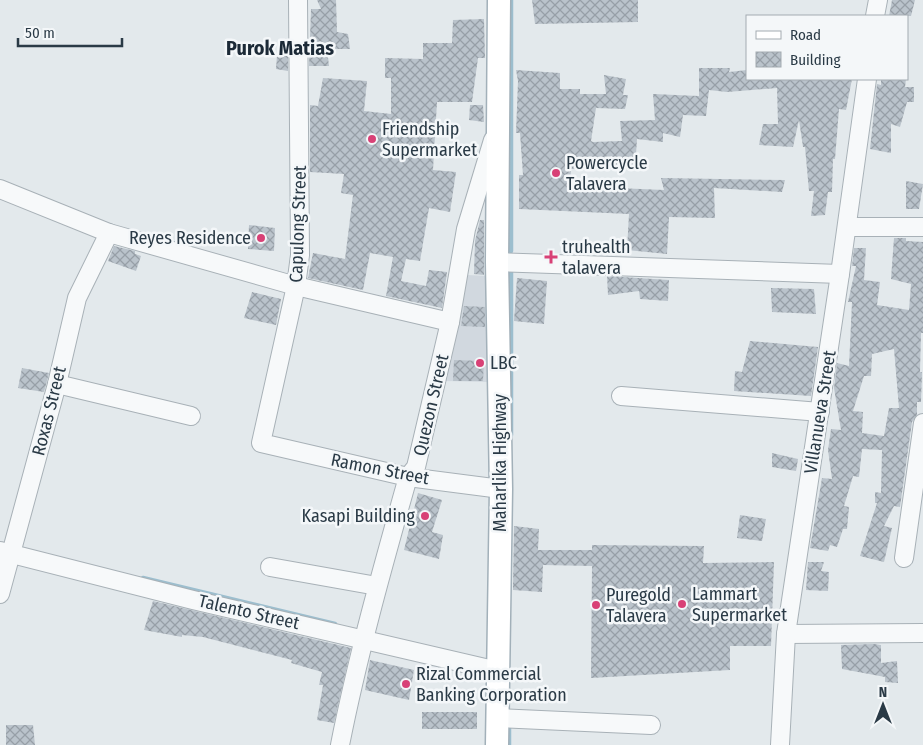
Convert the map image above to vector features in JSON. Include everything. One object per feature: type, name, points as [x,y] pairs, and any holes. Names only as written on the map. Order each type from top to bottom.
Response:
[{"type":"main road","name":"Maharlika Highway","points":[[497,745],[501,489],[497,262],[498,0]]},
{"type":"street","name":"Capulong Street","points":[[261,443],[296,286],[300,255],[298,0]]},
{"type":"street","points":[[876,15],[878,0]]},
{"type":"street","name":"Villanueva Street","points":[[780,745],[786,634],[820,412],[867,80]]},
{"type":"street","name":"Quezon Street","points":[[340,745],[378,586],[408,477],[416,467],[450,322],[466,229],[499,120]]},
{"type":"street","points":[[0,189],[109,234],[296,286],[450,322]]},
{"type":"street","points":[[847,227],[923,227]]},
{"type":"street","name":"Roxas Street","points":[[0,594],[6,553],[57,384],[77,298],[109,234]]},
{"type":"street","points":[[497,262],[840,274]]},
{"type":"street","points":[[57,384],[191,416]]},
{"type":"street","points":[[621,396],[820,412]]},
{"type":"street","points":[[904,558],[917,519],[923,423]]},
{"type":"street","name":"Ramon Street","points":[[261,443],[408,477],[501,489]]},
{"type":"street","name":"Talento Street","points":[[6,553],[498,671]]},
{"type":"street","points":[[270,567],[378,586]]},
{"type":"street","points":[[786,634],[923,634]]},
{"type":"street","points":[[498,718],[652,725]]},
{"type":"shaded area","points":[[467,275],[488,276],[489,382],[445,381]]},
{"type":"building","points":[[317,0],[336,0],[337,32],[348,34],[350,49],[327,49],[329,66],[309,66],[311,9],[321,9]]},
{"type":"building","points":[[532,0],[638,0],[638,22],[535,24]]},
{"type":"building","points":[[892,0],[915,0],[911,16],[889,15]]},
{"type":"building","points":[[484,19],[485,58],[478,58],[472,102],[437,102],[433,170],[456,172],[450,212],[429,208],[420,261],[406,259],[401,281],[426,286],[429,270],[447,272],[442,308],[386,296],[393,257],[370,253],[363,290],[308,278],[313,253],[345,259],[353,195],[341,193],[344,174],[310,172],[310,105],[318,106],[323,78],[367,81],[364,111],[391,114],[391,78],[385,78],[385,58],[423,59],[423,43],[452,43],[453,20]]},
{"type":"building","points":[[277,55],[288,56],[288,71],[276,69]]},
{"type":"building","points":[[699,68],[730,68],[729,72],[746,70],[746,80],[852,80],[846,110],[839,109],[835,159],[833,159],[832,192],[828,192],[825,215],[811,216],[814,191],[809,191],[805,147],[803,147],[799,120],[793,147],[759,145],[763,124],[778,124],[777,88],[727,92],[709,90],[706,116],[683,115],[680,137],[663,133],[663,142],[637,139],[635,169],[571,169],[570,186],[664,190],[661,178],[785,180],[782,192],[714,188],[715,218],[669,217],[667,254],[627,250],[629,214],[519,209],[519,175],[523,175],[520,133],[516,133],[518,81],[516,70],[560,73],[560,89],[580,89],[580,94],[606,94],[604,75],[626,79],[623,95],[628,95],[625,109],[596,108],[591,141],[593,142],[622,141],[620,121],[655,120],[653,94],[699,96]]},
{"type":"building","points":[[881,80],[906,80],[905,87],[914,87],[914,102],[907,102],[900,127],[891,124],[891,153],[870,149],[877,84],[881,85]]},
{"type":"building","points":[[470,105],[483,105],[484,122],[469,120]]},
{"type":"building","points":[[906,181],[923,184],[919,209],[906,209]]},
{"type":"building","points":[[480,220],[484,220],[484,275],[474,274],[475,241]]},
{"type":"building","name":"Reyes Residence","points":[[249,225],[275,228],[274,251],[248,249]]},
{"type":"building","points":[[894,238],[906,238],[906,241],[923,242],[921,402],[917,402],[917,415],[912,422],[900,507],[894,506],[884,526],[892,528],[884,562],[860,556],[877,503],[875,503],[875,492],[881,493],[882,450],[862,449],[859,477],[853,476],[844,506],[849,507],[847,529],[843,529],[837,547],[830,545],[828,551],[810,548],[822,478],[832,479],[828,450],[831,429],[841,430],[834,388],[837,363],[849,366],[852,302],[848,302],[856,266],[852,266],[854,248],[866,248],[864,280],[880,282],[877,305],[909,310],[911,284],[891,279]],"holes":[[[894,349],[899,408],[889,408],[884,436],[862,433],[863,412],[853,411],[864,376],[871,376],[872,354]]]},
{"type":"building","points":[[114,246],[135,251],[135,254],[141,256],[136,271],[108,261]]},
{"type":"building","points":[[607,276],[669,280],[668,301],[640,299],[639,291],[608,295]]},
{"type":"building","points":[[517,278],[547,281],[544,324],[514,321]]},
{"type":"building","points":[[771,288],[814,289],[816,314],[772,312]]},
{"type":"building","points":[[252,292],[281,299],[276,325],[244,318]]},
{"type":"building","points":[[464,306],[485,307],[485,327],[461,326]]},
{"type":"building","points":[[750,341],[818,347],[811,396],[734,391],[735,371],[742,372]]},
{"type":"building","points":[[454,360],[484,361],[483,381],[453,381]]},
{"type":"building","points":[[22,368],[49,373],[44,392],[18,388]]},
{"type":"building","points":[[772,453],[798,459],[796,471],[772,467]]},
{"type":"building","name":"Kasapi Building","points":[[418,493],[442,500],[432,532],[443,535],[439,559],[404,550]]},
{"type":"building","points":[[740,515],[766,519],[762,541],[737,538]]},
{"type":"building","name":"Lammart Supermarket","points":[[514,526],[539,529],[538,550],[592,550],[592,545],[704,546],[703,563],[774,562],[771,646],[730,646],[730,670],[591,678],[592,566],[543,565],[542,592],[513,590]]},
{"type":"building","points":[[808,562],[824,562],[821,571],[829,572],[828,591],[806,590]]},
{"type":"building","points":[[153,601],[351,648],[334,723],[317,720],[323,685],[319,685],[322,672],[291,663],[292,660],[203,637],[182,635],[182,637],[144,630]]},
{"type":"building","points":[[841,645],[881,645],[881,663],[897,661],[898,683],[885,682],[885,677],[842,669]]},
{"type":"building","points":[[370,660],[414,670],[409,700],[365,690]]},
{"type":"building","points":[[422,712],[477,712],[477,729],[422,729]]},
{"type":"building","points":[[6,725],[33,725],[35,745],[6,745]]},
{"type":"waterway","points":[[511,0],[511,251]]},
{"type":"waterway","points":[[511,269],[511,435]]},
{"type":"waterway","points":[[143,578],[335,624]]},
{"type":"waterway","points":[[509,727],[509,745]]},
{"type":"place","name":"Friendship Supermarket","points":[[372,139]]},
{"type":"place","name":"Powercycle Talavera","points":[[556,173]]},
{"type":"place","name":"Reyes Residence","points":[[261,238]]},
{"type":"place","name":"truhealth talavera","points":[[551,257]]},
{"type":"place","name":"LBC","points":[[480,363]]},
{"type":"place","name":"Kasapi Building","points":[[425,516]]},
{"type":"place","name":"Lammart Supermarket","points":[[682,604]]},
{"type":"place","name":"Puregold Talavera","points":[[596,605]]},
{"type":"place","name":"Rizal Commercial Banking Corporation","points":[[406,684]]},
{"type":"district","name":"Purok Matias","points":[[280,48]]}]
